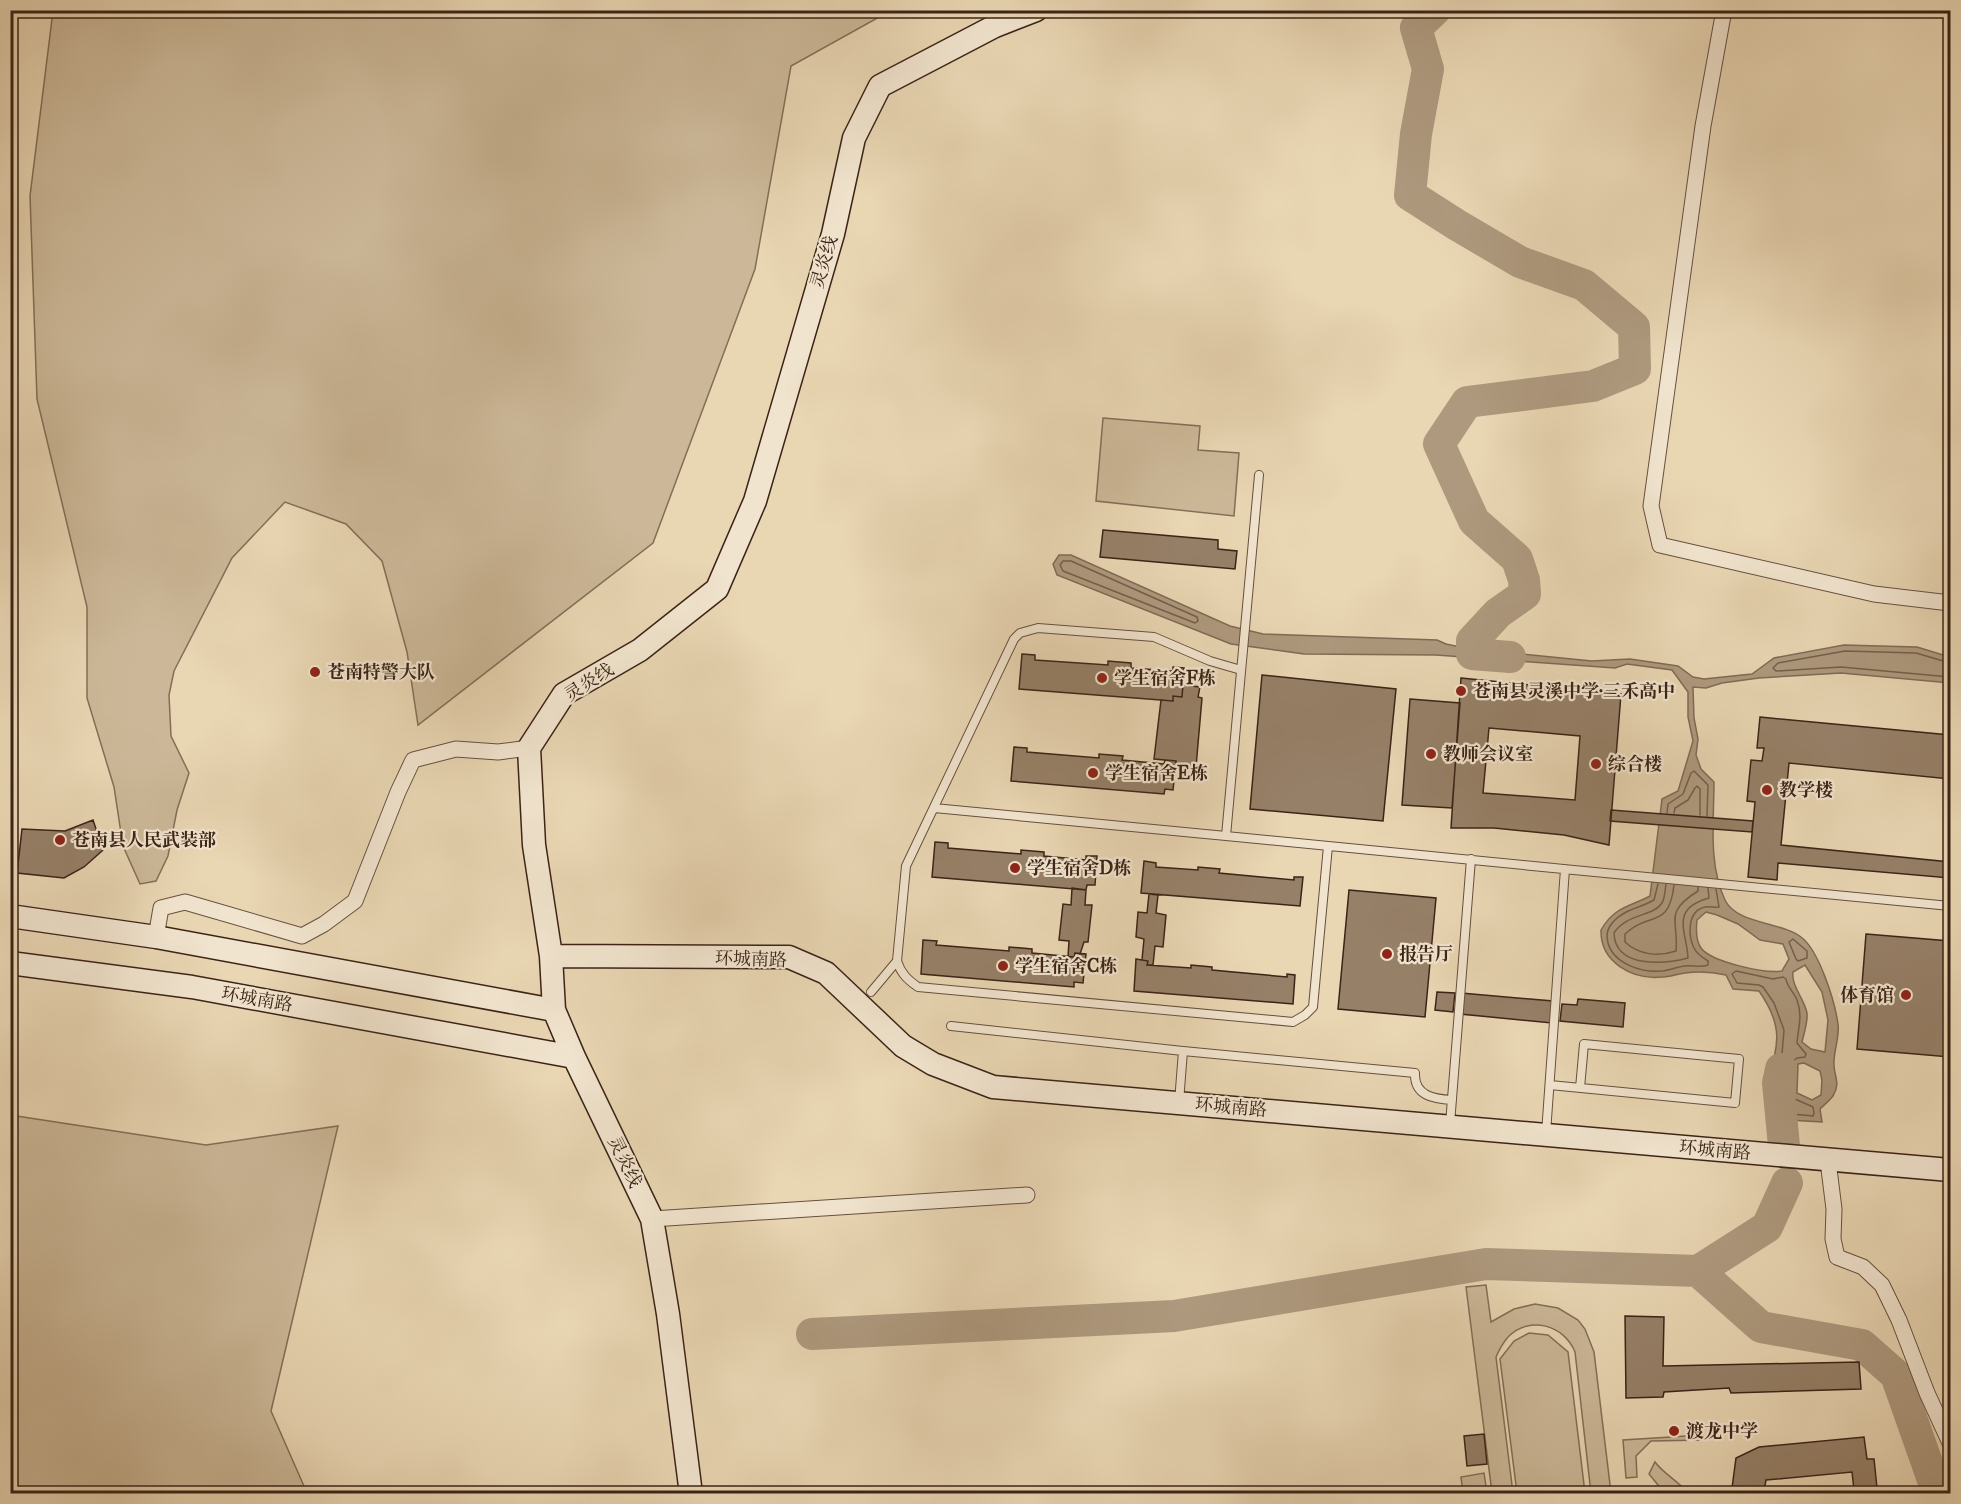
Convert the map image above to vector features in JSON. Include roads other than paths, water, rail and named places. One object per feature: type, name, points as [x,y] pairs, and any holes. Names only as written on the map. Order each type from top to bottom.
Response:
[{"type":"main road","name":"灵炎线","points":[[691,1494],[668,1314],[652,1219],[574,1057],[554,1010],[550,956],[534,845],[529,748],[564,694],[640,650],[717,589],[755,501],[833,234],[854,138],[880,86],[995,26],[1036,10]]},
{"type":"main road","points":[[10,916],[156,938],[554,1010]]},
{"type":"main road","name":"环城南路","points":[[550,956],[789,957],[826,973],[903,1046],[933,1064],[993,1087],[1950,1170]]},
{"type":"main road","name":"环城南路","points":[[10,963],[192,987],[574,1057]]},
{"type":"street","points":[[1724,10],[1703,126],[1651,506],[1660,545],[1874,594],[1950,603]]},
{"type":"street","points":[[156,938],[161,908],[185,902],[302,936],[324,924],[355,901],[413,760],[456,749],[498,752],[529,748]]},
{"type":"street","points":[[1828,1161],[1834,1209],[1833,1239],[1837,1257],[1863,1267],[1882,1285],[1950,1443]]},
{"type":"street","points":[[652,1219],[1027,1195]]},
{"type":"lane","points":[[1226,836],[1259,475]]},
{"type":"lane","points":[[1241,670],[1210,661],[1154,637],[1038,628],[1020,633],[1014,639],[906,866],[897,961],[899,970],[918,987],[1293,1022],[1313,1007],[1328,846]]},
{"type":"lane","points":[[934,808],[1471,859],[1647,879],[1950,906]]},
{"type":"lane","points":[[1450,1126],[1471,859]]},
{"type":"lane","points":[[1546,1134],[1565,869]]},
{"type":"lane","points":[[872,992],[897,961]]},
{"type":"lane","points":[[951,1026],[1415,1073],[1415,1082],[1422,1093],[1436,1099],[1452,1100]]},
{"type":"lane","points":[[1550,1085],[1580,1088],[1735,1103],[1739,1059],[1584,1044],[1580,1088]]},
{"type":"lane","points":[[1179,1103],[1182,1051]]},
{"type":"water","points":[[1059,555],[1071,555],[1230,626],[1263,634],[1437,640],[1465,648],[1510,653],[1592,661],[1630,659],[1678,666],[1693,677],[1704,679],[1752,674],[1774,658],[1844,645],[1917,647],[1950,657],[1950,683],[1841,673],[1759,678],[1722,683],[1706,688],[1693,687],[1694,718],[1698,739],[1696,755],[1701,769],[1714,782],[1714,857],[1725,900],[1739,914],[1783,928],[1801,937],[1814,953],[1830,990],[1838,1024],[1834,1060],[1837,1083],[1833,1096],[1820,1109],[1822,1122],[1788,1120],[1766,1087],[1774,1060],[1777,1038],[1773,1016],[1759,991],[1733,989],[1726,975],[1716,973],[1690,972],[1651,977],[1629,972],[1612,960],[1602,941],[1601,930],[1611,917],[1622,908],[1650,896],[1662,799],[1678,791],[1693,741],[1688,717],[1688,692],[1672,670],[1627,664],[1615,668],[1436,655],[1304,654],[1231,644],[1057,575],[1053,564]],"holes":[[[1706,912],[1738,924],[1760,940],[1783,944],[1789,959],[1782,971],[1764,971],[1739,966],[1707,953],[1701,948],[1697,938],[1697,920]],[[1805,965],[1822,992],[1828,1020],[1825,1052],[1811,1049],[1802,1042],[1807,1013],[1794,982],[1793,972]],[[1804,1063],[1820,1071],[1821,1095],[1812,1100],[1797,1093],[1798,1064]]]},
{"type":"waterway","points":[[1435,10],[1416,28],[1428,69],[1416,134],[1410,195],[1520,262],[1584,285],[1634,327],[1635,369],[1593,386],[1467,402],[1439,444],[1474,521],[1517,559],[1524,580],[1525,594],[1498,613],[1472,641],[1472,654],[1510,657]]},
{"type":"waterway","points":[[1781,1069],[1778,1083],[1784,1146]]},
{"type":"waterway","points":[[1787,1183],[1767,1227],[1698,1271],[1761,1327],[1862,1345],[1896,1375],[1938,1494]]},
{"type":"waterway","points":[[812,1334],[1174,1316],[1486,1264],[1698,1271]]},
{"type":"place","name":"苍南特警大队","points":[[315,672]]},
{"type":"place","name":"学生宿舍F栋","points":[[1102,678]]},
{"type":"place","name":"苍南县灵溪中学·三禾高中","points":[[1461,691]]},
{"type":"place","name":"教师会议室","points":[[1431,754]]},
{"type":"place","name":"综合楼","points":[[1596,764]]},
{"type":"place","name":"学生宿舍E栋","points":[[1093,773]]},
{"type":"place","name":"教学楼","points":[[1767,790]]},
{"type":"place","name":"苍南县人民武装部","points":[[60,840]]},
{"type":"place","name":"学生宿舍D栋","points":[[1015,868]]},
{"type":"place","name":"报告厅","points":[[1387,954]]},
{"type":"place","name":"学生宿舍C栋","points":[[1003,966]]},
{"type":"place","name":"体育馆","points":[[1906,995]]},
{"type":"place","name":"渡龙中学","points":[[1674,1431]]}]
